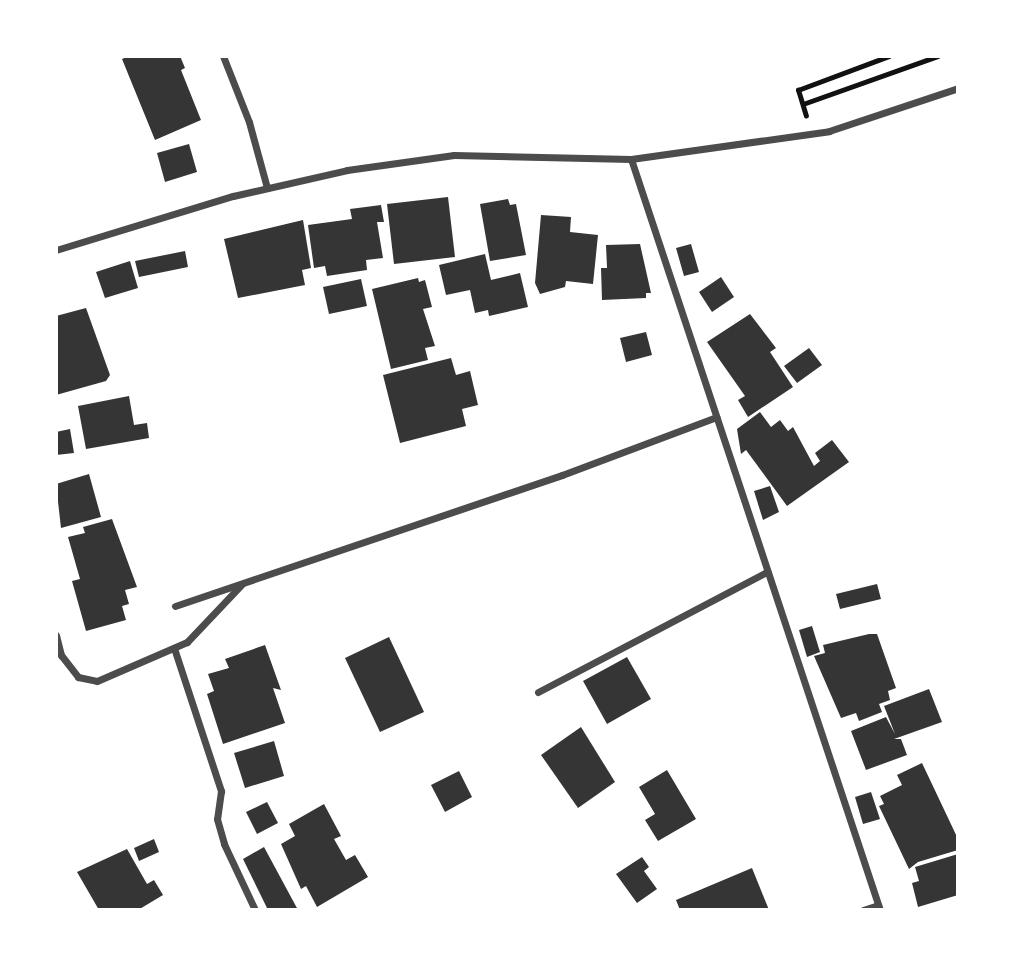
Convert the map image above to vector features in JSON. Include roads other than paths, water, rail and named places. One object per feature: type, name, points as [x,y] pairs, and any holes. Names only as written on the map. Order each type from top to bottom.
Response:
[{"type":"street","points":[[223,56],[249,122],[267,188]]},
{"type":"street","points":[[56,250],[267,188],[347,170],[454,155],[631,159],[811,134],[958,88]]},
{"type":"street","points":[[631,159],[879,907],[863,910]]},
{"type":"street","points":[[174,606],[716,417]]},
{"type":"street","points":[[538,692],[767,572]]},
{"type":"street","points":[[56,635],[61,655],[88,683],[187,642],[242,584]]},
{"type":"street","points":[[174,648],[220,791],[217,820],[224,844],[255,910]]}]
